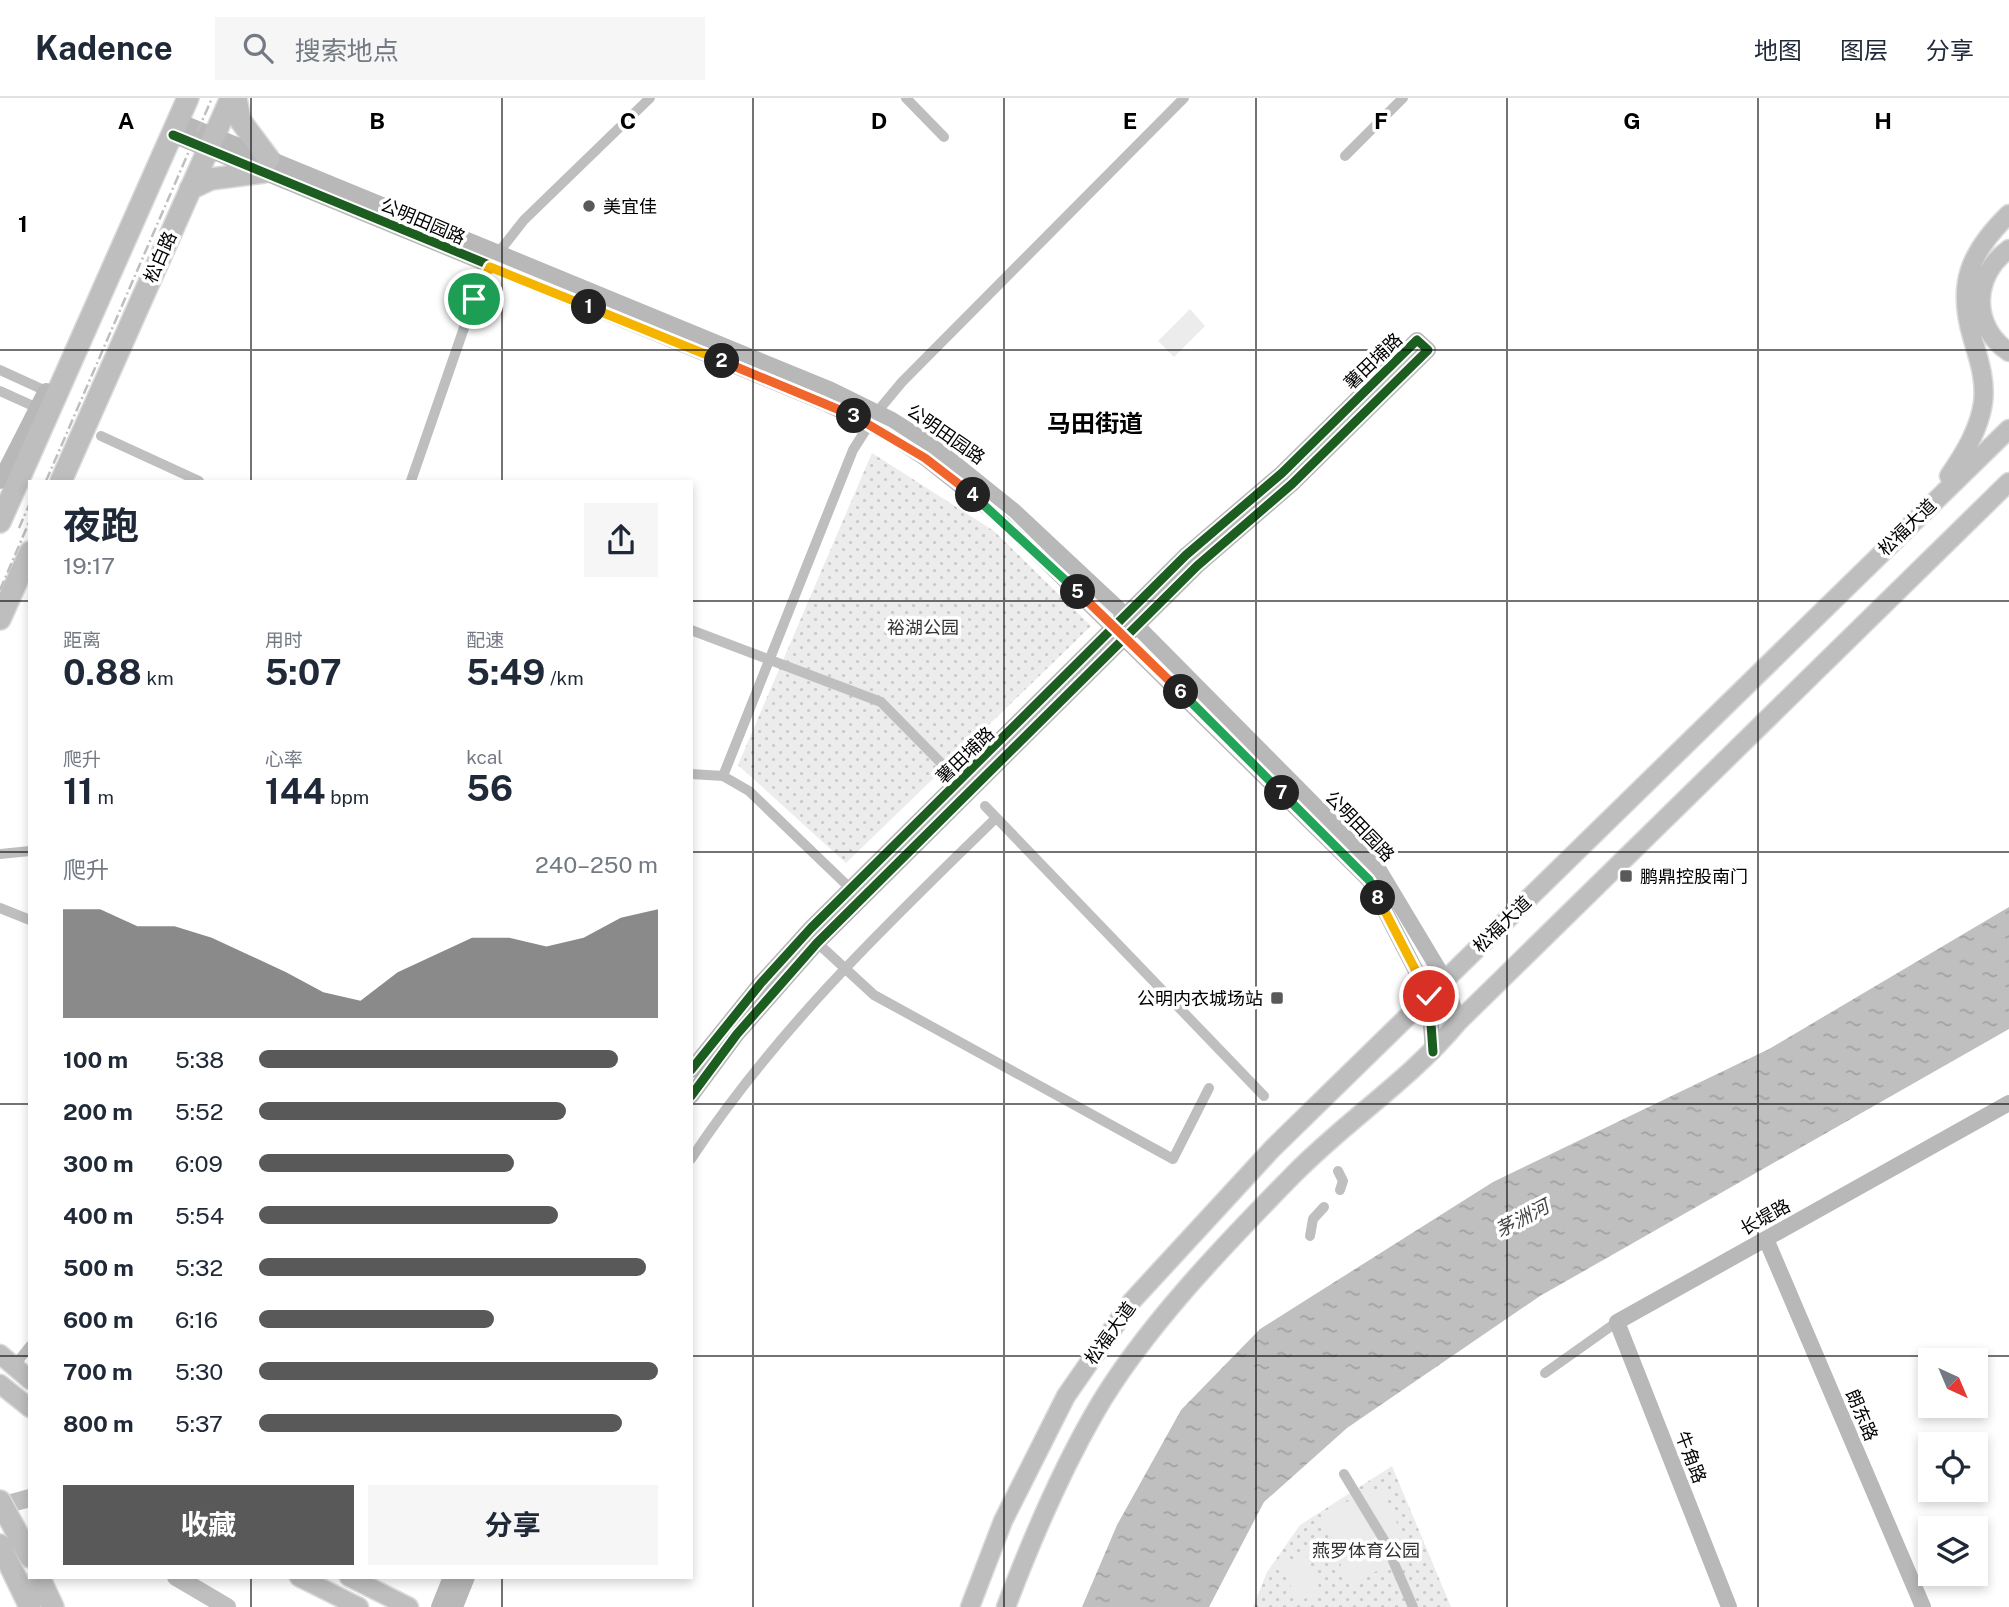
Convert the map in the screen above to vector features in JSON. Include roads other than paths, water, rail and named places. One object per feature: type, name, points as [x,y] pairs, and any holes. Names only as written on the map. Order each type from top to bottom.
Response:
[{"type":"highway","points":[[0,522],[46,422],[53,396],[188,98]]},
{"type":"highway","points":[[190,189],[211,179],[267,165],[240,120],[233,98]]},
{"type":"highway","name":"松白路","points":[[61,480],[233,98]]},
{"type":"highway","points":[[0,619],[28,556]]},
{"type":"highway","points":[[0,1501],[28,1553]]},
{"type":"highway","points":[[0,1545],[30,1607]]},
{"type":"highway","points":[[40,1579],[53,1607]]},
{"type":"main road","points":[[1927,507],[1967,449],[1983,404],[1980,363],[1965,308],[1967,274],[1984,239],[2009,214]]},
{"type":"main road","points":[[2005,250],[1986,274],[1981,291],[1980,310],[1991,336],[2009,352]]},
{"type":"main road","name":"松福大道","points":[[970,1607],[1003,1521],[1066,1395],[1132,1301],[1272,1149],[2009,429]]},
{"type":"main road","name":"松福大道","points":[[1006,1607],[1034,1535],[1095,1413],[1158,1322],[1296,1172],[1433,1052],[1458,1022],[2009,482]]},
{"type":"main road","points":[[0,1354],[28,1378]]},
{"type":"main road","points":[[0,1384],[28,1406]]},
{"type":"main road","points":[[303,1579],[359,1607]]},
{"type":"main road","points":[[353,1579],[409,1607]]},
{"type":"street","points":[[411,480],[474,299],[494,260],[524,220],[650,98]]},
{"type":"street","points":[[906,98],[944,137]]},
{"type":"street","points":[[723,776],[853,450],[873,418],[902,382],[1184,98]]},
{"type":"street","points":[[1345,156],[1403,98]]},
{"type":"street","name":"公明田园路","points":[[176,128],[494,260],[831,390],[873,418],[933,446],[976,478],[1126,627],[1379,870],[1445,981],[1458,1022]]},
{"type":"street","name":"薯田埔路","points":[[693,1093],[746,1024],[856,894],[1126,627],[1292,484],[1427,351],[1417,340],[1282,473],[1186,555],[1126,627]]},
{"type":"street","points":[[0,370],[53,396],[0,481]]},
{"type":"street","name":"公明田园路","points":[[1126,627],[1369,880],[1429,996],[1433,1052]]},
{"type":"street","points":[[693,774],[723,776],[749,791],[856,894]]},
{"type":"street","points":[[0,854],[28,851]]},
{"type":"street","points":[[0,908],[28,919]]},
{"type":"street","points":[[817,943],[874,995],[1172,1159],[1209,1088]]},
{"type":"street","name":"薯田埔路","points":[[693,1068],[761,983],[817,943]]},
{"type":"street","name":"长堤路","points":[[1545,1373],[1617,1322],[2009,1103]]},
{"type":"street","name":"朗东路","points":[[1766,1239],[1923,1607]]},
{"type":"street","name":"牛角路","points":[[1617,1322],[1729,1607]]},
{"type":"street","points":[[14,1366],[28,1348]]},
{"type":"street","points":[[1344,1474],[1384,1540],[1413,1607]]},
{"type":"street","points":[[439,1607],[450,1579]]},
{"type":"street","points":[[455,1607],[466,1579]]},
{"type":"water","name":"茅洲河","points":[[2009,907],[2009,1029],[1540,1296],[1347,1428],[1264,1502],[1209,1607],[1082,1607],[1117,1525],[1181,1410],[1260,1329],[1493,1182],[1769,1049]]},
{"type":"waterway","points":[[0,391],[31,405]]},
{"type":"waterway","points":[[101,436],[197,480]]},
{"type":"waterway","points":[[693,631],[881,702],[947,769]]},
{"type":"waterway","points":[[985,806],[1264,1096]]},
{"type":"waterway","points":[[693,1156],[759,1066],[834,980],[996,818]]},
{"type":"waterway","points":[[1338,1171],[1343,1181],[1340,1190]]},
{"type":"waterway","points":[[1310,1236],[1313,1219],[1324,1207]]},
{"type":"waterway","points":[[0,1506],[28,1499]]},
{"type":"waterway","points":[[179,1579],[227,1607]]},
{"type":"railway","points":[[46,480],[212,98]]},
{"type":"railway","points":[[19,528],[28,508]]},
{"type":"railway","points":[[0,590],[28,525]]},
{"type":"place","name":"美宜佳","points":[[589,206]]},
{"type":"place","name":"鹏鼎控股南门","points":[[1626,876]]},
{"type":"place","name":"公明内衣城场站","points":[[1277,998]]},
{"type":"district","name":"马田街道","points":[[1095,423]]},
{"type":"park label","name":"裕湖公园","points":[[923,627]]},
{"type":"park label","name":"燕罗体育公园","points":[[1366,1550]]}]
